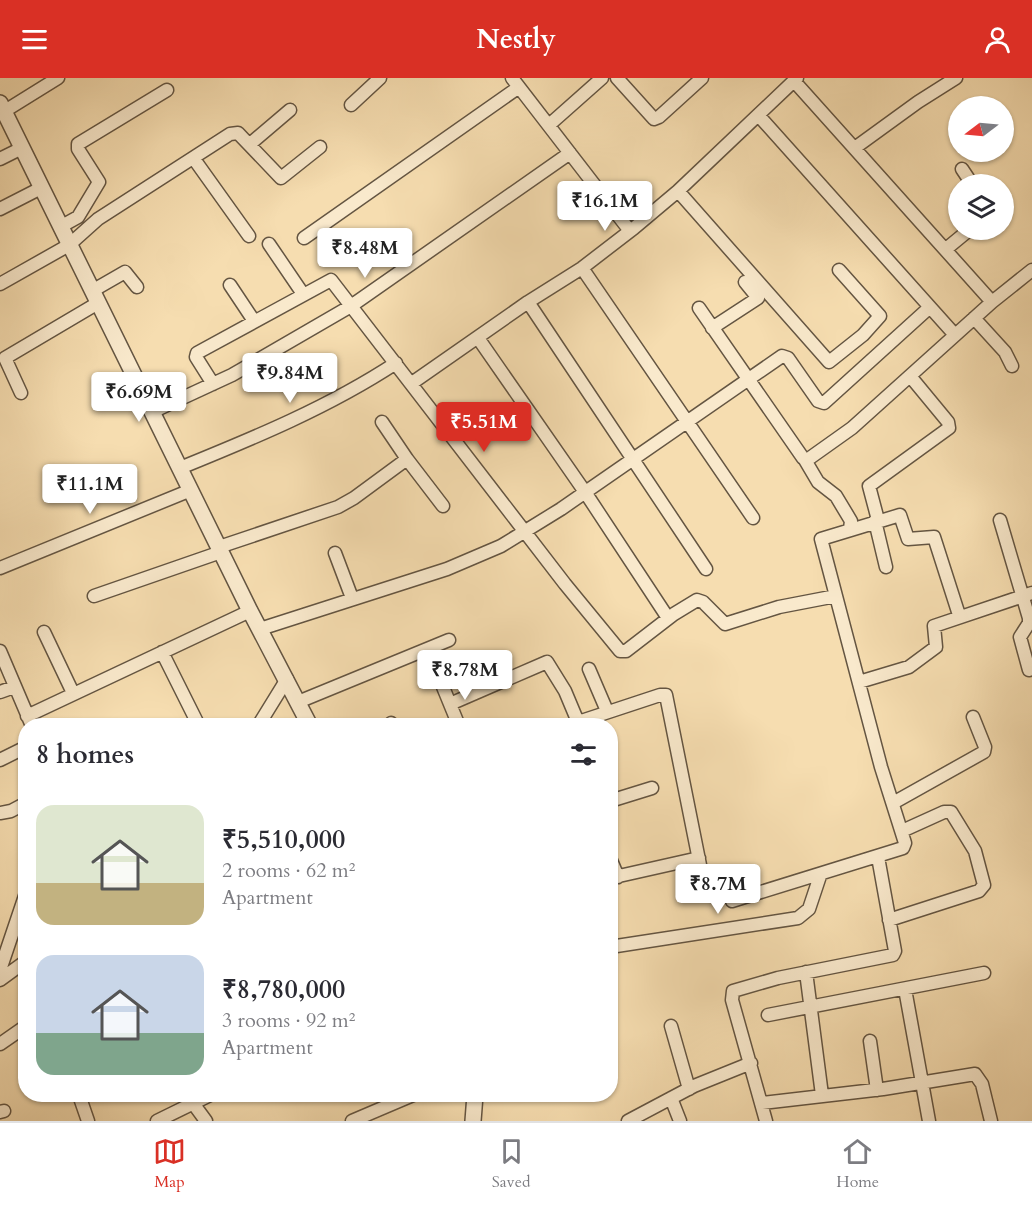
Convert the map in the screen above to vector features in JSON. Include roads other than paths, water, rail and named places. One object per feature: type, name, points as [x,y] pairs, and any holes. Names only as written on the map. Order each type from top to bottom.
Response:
[{"type":"street","points":[[58,78],[5,109],[41,188],[64,225],[187,465],[191,490],[224,547],[250,611],[266,627],[287,680],[303,700],[308,718]]},
{"type":"street","points":[[351,105],[380,78]]},
{"type":"street","points":[[549,125],[602,78]]},
{"type":"street","points":[[617,78],[654,119],[702,78]]},
{"type":"street","points":[[856,147],[918,102],[956,78]]},
{"type":"street","points":[[412,383],[528,302],[582,268],[630,231],[678,191],[796,79],[992,302]]},
{"type":"street","points":[[304,238],[516,82],[630,231]]},
{"type":"street","points":[[64,225],[78,217],[99,182],[78,149],[78,144],[167,90]]},
{"type":"street","points":[[250,144],[290,110]]},
{"type":"street","points":[[759,116],[955,335]]},
{"type":"street","points":[[0,284],[72,243],[98,219],[234,132],[250,144],[281,178],[320,147]]},
{"type":"street","points":[[0,159],[22,148]]},
{"type":"street","points":[[157,410],[269,355],[351,306],[570,153]]},
{"type":"street","points":[[194,159],[249,236]]},
{"type":"street","points":[[962,170],[965,174]]},
{"type":"street","points":[[0,209],[41,188]]},
{"type":"street","points":[[678,191],[828,362],[839,356],[880,316],[839,270]]},
{"type":"street","points":[[946,249],[957,240]]},
{"type":"street","points":[[268,244],[303,294]]},
{"type":"street","points":[[582,268],[753,518]]},
{"type":"street","points":[[805,460],[832,445],[992,302],[1032,270]]},
{"type":"street","points":[[21,393],[5,358],[125,272],[137,287]]},
{"type":"street","points":[[213,384],[196,354],[330,279],[620,651],[626,651],[668,618],[697,600],[703,602],[724,624],[779,607],[836,596]]},
{"type":"street","points":[[712,328],[758,298],[745,282]]},
{"type":"street","points":[[230,285],[254,321]]},
{"type":"street","points":[[528,302],[706,569]]},
{"type":"street","points":[[266,627],[467,562],[525,532],[779,358],[786,356],[818,401],[824,403],[930,307]]},
{"type":"street","points":[[699,308],[818,482],[836,496],[851,521],[850,529]]},
{"type":"street","points":[[974,318],[1005,352],[1012,366]]},
{"type":"street","points":[[478,338],[585,492],[668,618]]},
{"type":"street","points":[[187,465],[267,431],[333,399],[396,363]]},
{"type":"street","points":[[886,567],[869,486],[950,428],[910,376]]},
{"type":"street","points":[[381,422],[443,506]]},
{"type":"street","points":[[94,596],[338,507],[407,459]]},
{"type":"street","points":[[0,568],[191,490]]},
{"type":"street","points":[[732,901],[878,857],[903,848],[905,843],[821,539],[898,515],[908,539],[934,537],[959,615]]},
{"type":"street","points":[[1000,520],[1027,595],[1029,621],[1020,637],[1029,670]]},
{"type":"street","points":[[335,553],[352,598]]},
{"type":"street","points":[[859,682],[912,665],[936,647],[932,627],[959,615],[1027,595]]},
{"type":"street","points":[[35,718],[73,693],[250,611]]},
{"type":"street","points":[[44,632],[73,693]]},
{"type":"street","points":[[303,700],[449,640]]},
{"type":"street","points":[[0,651],[29,718]]},
{"type":"street","points":[[162,652],[195,718]]},
{"type":"street","points":[[450,704],[547,662],[565,691],[576,718]]},
{"type":"street","points":[[589,669],[607,711]]},
{"type":"street","points":[[263,718],[287,680]]},
{"type":"street","points":[[0,692],[14,687]]},
{"type":"street","points":[[443,687],[456,718]]},
{"type":"street","points":[[589,718],[660,695],[666,696],[706,895]]},
{"type":"street","points":[[893,803],[921,790],[984,752],[985,747],[973,717]]},
{"type":"street","points":[[0,760],[18,751]]},
{"type":"street","points":[[618,799],[652,788]]},
{"type":"street","points":[[0,813],[18,807]]},
{"type":"street","points":[[890,920],[979,891],[984,885],[975,851],[951,812],[944,812],[902,831]]},
{"type":"street","points":[[766,1121],[732,1000],[733,991],[806,972],[893,955],[890,920],[878,857]]},
{"type":"street","points":[[618,877],[699,858]]},
{"type":"street","points":[[618,946],[798,918],[809,909],[820,876]]},
{"type":"street","points":[[0,970],[18,917]]},
{"type":"street","points":[[0,980],[18,967]]},
{"type":"street","points":[[806,972],[822,1095]]},
{"type":"street","points":[[768,1016],[984,973]]},
{"type":"street","points":[[905,989],[929,1121]]},
{"type":"street","points":[[671,1026],[689,1089]]},
{"type":"street","points":[[0,1044],[7,1042],[18,1033]]},
{"type":"street","points":[[870,1041],[877,1090]]},
{"type":"street","points":[[634,1119],[670,1098],[732,1069],[751,1063]]},
{"type":"street","points":[[762,1103],[877,1090],[978,1075],[991,1121]]},
{"type":"street","points":[[670,1098],[681,1121]]},
{"type":"street","points":[[81,1102],[88,1121]]},
{"type":"street","points":[[157,1121],[186,1102]]},
{"type":"street","points":[[192,1102],[206,1121]]},
{"type":"street","points":[[352,1121],[397,1102]]},
{"type":"street","points":[[474,1121],[475,1102]]}]
